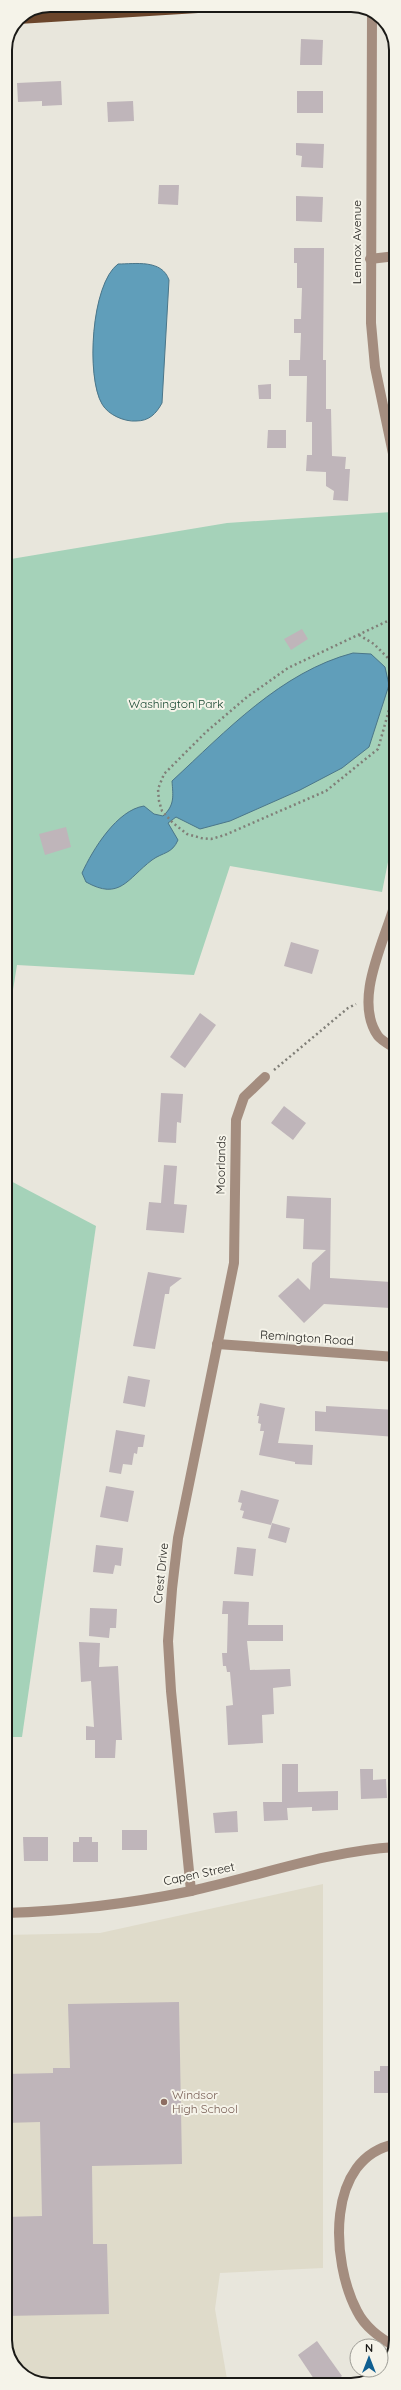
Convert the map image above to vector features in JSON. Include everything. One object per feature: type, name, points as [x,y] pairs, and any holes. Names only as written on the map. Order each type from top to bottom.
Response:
[{"type":"main road","points":[[29,18],[132,12]]},
{"type":"street","name":"Lennox Avenue","points":[[372,18],[370,323],[375,368],[389,435]]},
{"type":"street","points":[[370,259],[389,257]]},
{"type":"street","points":[[389,924],[368,997],[369,1018],[379,1037],[389,1044]]},
{"type":"street","name":"Moorlands","points":[[234,1263],[236,1120],[244,1097],[265,1078]]},
{"type":"street","name":"Crest Drive","points":[[191,1891],[171,1691],[168,1641],[178,1538],[234,1263]]},
{"type":"street","name":"Remington Road","points":[[217,1344],[389,1356]]},
{"type":"street","name":"Capen Street","points":[[12,1913],[99,1908],[191,1891],[280,1869],[389,1848]]},
{"type":"street","points":[[389,2147],[366,2157],[350,2177],[343,2200],[339,2232],[346,2286],[357,2312],[373,2334],[389,2343]]},
{"type":"path","points":[[389,620],[359,635],[328,647],[288,668],[247,697],[178,758],[160,780],[158,789],[162,811],[187,834],[201,838],[210,838],[225,835],[326,791],[378,749],[389,710]]},
{"type":"path","points":[[359,635],[374,644],[389,659]]},
{"type":"path","points":[[265,1078],[342,1013]]},
{"type":"shaded area","name":"Windsor High School","points":[[323,1884],[323,2268],[220,2273],[215,2309],[227,2378],[47,2378],[35,2375],[25,2369],[16,2357],[13,2350],[12,1935],[100,1933]]},
{"type":"green space","name":"Washington Park","points":[[389,512],[389,857],[382,892],[230,866],[194,975],[17,965],[12,996],[12,559],[227,523]]},
{"type":"green space","points":[[12,1182],[96,1226],[22,1737],[12,1737]]},
{"type":"water","points":[[118,264],[147,264],[154,266],[165,273],[169,280],[162,403],[152,416],[141,421],[122,419],[112,414],[105,408],[97,391],[94,374],[94,331],[97,310],[102,291],[109,275]]},
{"type":"water","points":[[353,653],[371,654],[385,667],[389,685],[369,747],[342,768],[300,790],[230,821],[200,829],[176,817],[168,823],[178,840],[176,845],[170,850],[156,857],[129,880],[115,888],[107,889],[86,882],[82,873],[99,842],[124,815],[134,809],[144,806],[154,814],[163,816],[170,808],[173,796],[172,781],[256,705],[302,674],[327,662]]},
{"type":"building","points":[[301,39],[323,40],[322,65],[300,65]]},
{"type":"building","points":[[61,81],[62,105],[42,106],[42,101],[18,102],[17,83]]},
{"type":"building","points":[[297,91],[323,91],[323,113],[297,113]]},
{"type":"building","points":[[133,101],[134,121],[108,122],[107,102]]},
{"type":"building","points":[[296,143],[324,144],[323,168],[301,167],[302,156],[296,155]]},
{"type":"building","points":[[159,185],[179,185],[178,205],[158,204]]},
{"type":"building","points":[[296,196],[323,197],[322,222],[296,221]]},
{"type":"building","points":[[294,248],[324,248],[323,360],[326,360],[326,409],[331,409],[332,456],[346,457],[345,469],[350,469],[348,501],[333,500],[334,491],[326,486],[326,472],[306,471],[307,455],[312,455],[312,422],[306,422],[307,376],[289,376],[289,360],[300,360],[301,333],[294,333],[294,319],[301,319],[302,288],[297,288],[297,263],[294,263]]},
{"type":"building","points":[[271,384],[271,399],[259,399],[258,385]]},
{"type":"building","points":[[268,430],[286,430],[286,448],[267,448]]},
{"type":"building","points":[[302,629],[308,639],[291,650],[284,639]]},
{"type":"building","points":[[66,827],[71,847],[45,855],[39,834]]},
{"type":"building","points":[[291,942],[319,950],[312,974],[284,966]]},
{"type":"building","points":[[200,1013],[216,1025],[185,1068],[170,1057]]},
{"type":"building","points":[[161,1093],[183,1094],[181,1123],[177,1122],[176,1143],[158,1142]]},
{"type":"building","points":[[284,1106],[306,1123],[293,1140],[271,1123]]},
{"type":"building","points":[[164,1165],[177,1166],[174,1204],[187,1205],[184,1233],[146,1230],[149,1202],[161,1203]]},
{"type":"building","points":[[287,1196],[331,1198],[330,1278],[389,1282],[389,1308],[324,1304],[304,1323],[278,1296],[298,1278],[310,1290],[312,1263],[326,1250],[303,1249],[304,1219],[286,1218]]},
{"type":"building","points":[[148,1272],[182,1278],[170,1287],[169,1294],[165,1294],[155,1349],[133,1346]]},
{"type":"building","points":[[128,1376],[150,1380],[145,1407],[123,1403]]},
{"type":"building","points":[[260,1403],[285,1408],[278,1443],[313,1445],[312,1465],[295,1464],[295,1462],[259,1455],[264,1431],[260,1431],[261,1424],[258,1423],[259,1416],[257,1416]]},
{"type":"building","points":[[326,1406],[389,1410],[389,1436],[315,1431],[315,1411],[326,1412]]},
{"type":"building","points":[[116,1430],[145,1435],[143,1447],[138,1447],[137,1454],[134,1453],[132,1465],[123,1464],[121,1474],[109,1472]]},
{"type":"building","points":[[106,1486],[134,1491],[128,1522],[100,1517]]},
{"type":"building","points":[[241,1490],[279,1500],[271,1525],[242,1518],[244,1511],[240,1510],[242,1503],[238,1502]]},
{"type":"building","points":[[272,1523],[290,1528],[286,1543],[268,1538]]},
{"type":"building","points":[[96,1545],[123,1548],[121,1566],[115,1565],[113,1574],[93,1572]]},
{"type":"building","points":[[237,1547],[256,1549],[253,1576],[234,1574]]},
{"type":"building","points":[[223,1601],[249,1602],[248,1625],[283,1625],[283,1641],[247,1641],[250,1670],[290,1669],[291,1686],[273,1688],[274,1714],[262,1715],[263,1743],[228,1745],[226,1706],[233,1705],[230,1672],[227,1672],[226,1666],[223,1666],[222,1653],[227,1653],[228,1614],[222,1614]]},
{"type":"building","points":[[90,1608],[117,1609],[116,1628],[110,1628],[109,1638],[89,1636]]},
{"type":"building","points":[[79,1642],[100,1643],[99,1667],[118,1666],[122,1740],[116,1740],[115,1758],[95,1758],[95,1740],[86,1740],[86,1726],[94,1727],[91,1681],[81,1682]]},
{"type":"building","points":[[282,1764],[298,1764],[298,1792],[338,1791],[338,1810],[312,1811],[312,1807],[287,1808],[288,1820],[264,1821],[263,1802],[282,1802]]},
{"type":"building","points":[[360,1769],[373,1769],[373,1780],[386,1779],[387,1798],[361,1799]]},
{"type":"building","points":[[237,1811],[238,1832],[215,1833],[213,1813]]},
{"type":"building","points":[[122,1830],[147,1830],[147,1850],[122,1850]]},
{"type":"building","points":[[23,1837],[48,1837],[48,1861],[24,1861]]},
{"type":"building","points":[[79,1837],[92,1837],[92,1842],[98,1842],[98,1862],[73,1862],[73,1842],[79,1842]]},
{"type":"building","points":[[179,2002],[182,2164],[92,2166],[93,2244],[107,2244],[109,2314],[12,2316],[12,2217],[42,2216],[40,2122],[12,2123],[12,2074],[53,2073],[53,2068],[70,2068],[68,2004]]},
{"type":"building","points":[[380,2066],[389,2066],[389,2093],[374,2093],[374,2071],[380,2071]]},
{"type":"building","points":[[317,2341],[342,2376],[339,2378],[313,2378],[298,2355]]},
{"type":"place","name":"Windsor High School","points":[[164,2102]]}]
